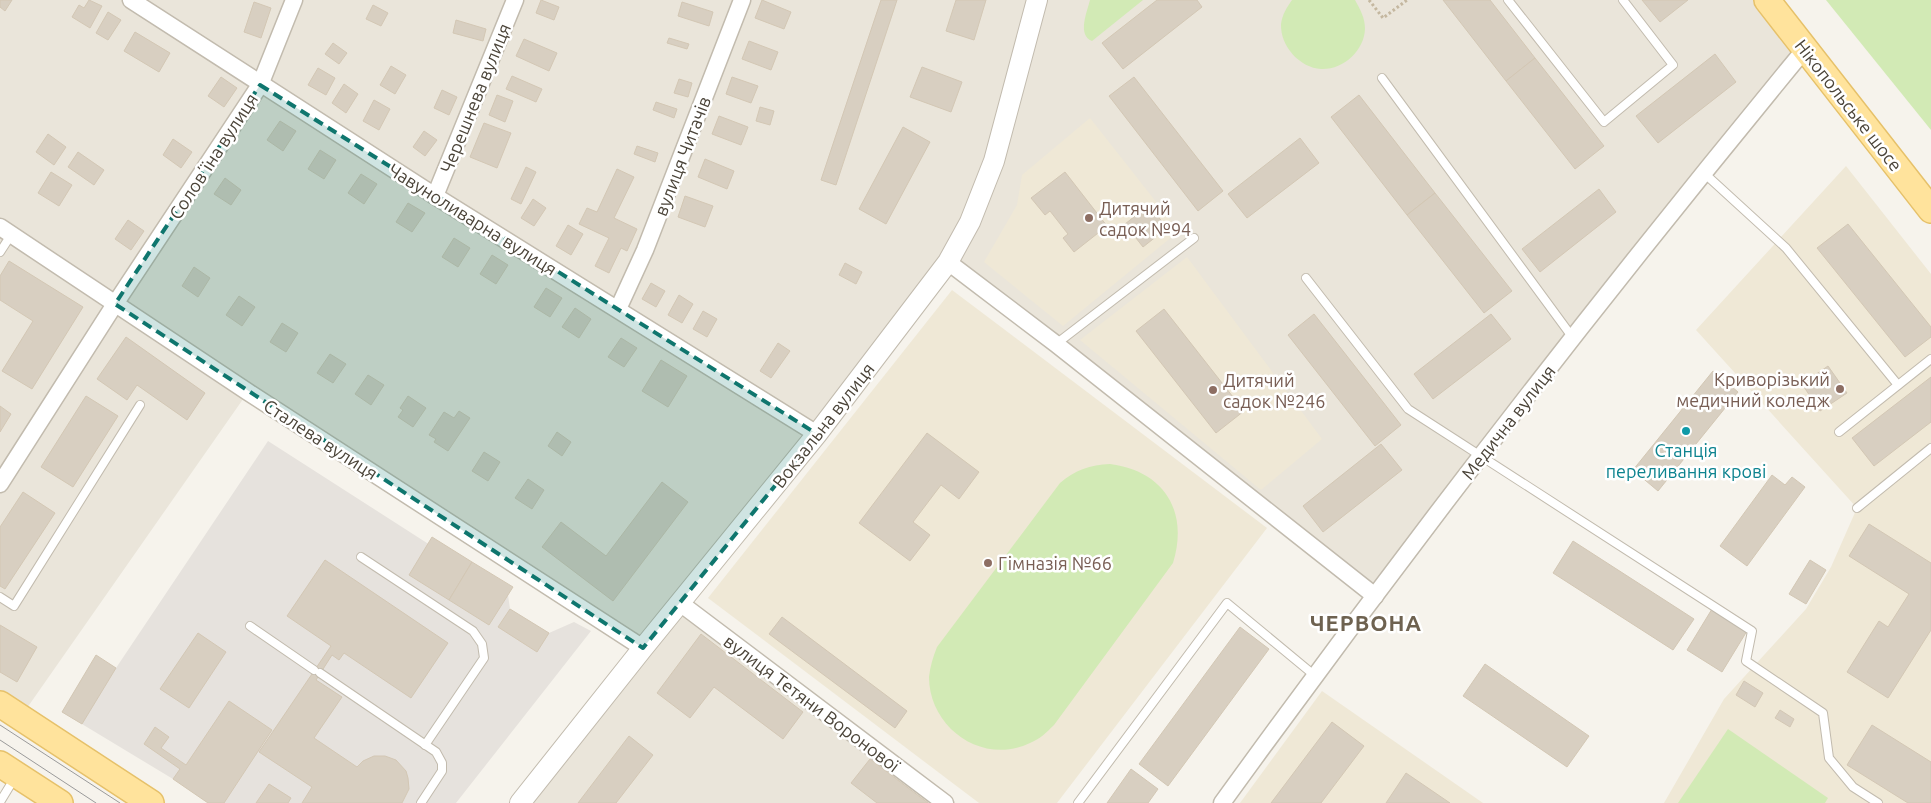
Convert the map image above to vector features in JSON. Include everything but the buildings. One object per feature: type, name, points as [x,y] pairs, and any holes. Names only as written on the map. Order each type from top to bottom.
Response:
[{"type":"main road","name":"Нікопольське шосе","points":[[1767,0],[1931,210]]},
{"type":"main road","points":[[0,704],[151,803]]},
{"type":"main road","points":[[8,769],[60,803]]},
{"type":"street","name":"Чавуноливарна вулиця","points":[[131,0],[260,85],[435,196],[817,434]]},
{"type":"street","name":"Соловʼїна вулиця","points":[[0,484],[115,304],[260,85],[294,0]]},
{"type":"street","name":"Черешнева вулиця","points":[[435,196],[515,0]]},
{"type":"street","name":"вулиця Читачів","points":[[618,310],[645,250],[742,0]]},
{"type":"street","name":"Вокзальна вулиця","points":[[520,803],[817,434],[948,262],[970,222],[994,160],[1037,0]]},
{"type":"street","name":"Медична вулиця","points":[[1222,803],[1314,675],[1481,456],[1703,172],[1805,49]]},
{"type":"street","name":"Сталева вулиця","points":[[6,231],[643,648]]},
{"type":"street","points":[[948,262],[1056,344],[1375,596]]},
{"type":"street","name":"вулиця Тетяни Воронової","points":[[680,603],[945,803]]},
{"type":"lane","points":[[1508,0],[1604,122],[1673,65],[1623,0]]},
{"type":"lane","points":[[1382,78],[1573,339]]},
{"type":"lane","points":[[1703,172],[1786,248],[1898,385]]},
{"type":"lane","points":[[0,252],[6,231]]},
{"type":"lane","points":[[1056,344],[1194,238]]},
{"type":"lane","points":[[1306,278],[1408,409],[1752,631],[1746,661],[1823,713],[1829,758],[1853,787],[1878,803]]},
{"type":"lane","points":[[1839,432],[1931,359]]},
{"type":"lane","points":[[0,597],[14,606],[140,405]]},
{"type":"lane","points":[[1857,508],[1931,448]]},
{"type":"lane","points":[[361,557],[473,631],[482,644],[484,658],[425,744]]},
{"type":"lane","points":[[1078,803],[1227,603],[1314,675]]},
{"type":"lane","points":[[250,626],[436,752],[442,763],[442,771],[421,803]]},
{"type":"lane","points":[[0,802],[8,769]]},
{"type":"path","points":[[1369,0],[1383,18],[1407,0]]},
{"type":"highlighted area","points":[[260,85],[817,434],[643,648],[115,304]]},
{"type":"shaded area","points":[[0,0],[1767,0],[1805,49],[1375,596],[948,263],[680,603],[945,803],[520,803],[643,648],[248,392],[20,718],[0,704]]},
{"type":"shaded area","name":"Дитячий садок №94","points":[[1090,118],[1179,231],[1063,326],[984,262],[1017,205],[1022,175]]},
{"type":"shaded area","points":[[1846,166],[1931,274],[1931,803],[1664,803],[1724,699],[1806,609],[1831,567],[1857,508],[1696,330]]},
{"type":"shaded area","name":"Дитячий садок №246","points":[[1187,257],[1322,439],[1261,490],[1080,340]]},
{"type":"shaded area","name":"Гімназія №66","points":[[952,290],[1267,528],[1057,803],[979,803],[708,598]]},
{"type":"shaded area","points":[[268,441],[508,595],[510,609],[549,633],[574,622],[591,631],[456,803],[208,803],[173,779],[62,712],[96,656],[116,668]]},
{"type":"shaded area","points":[[1322,691],[1483,803],[1240,803]]},
{"type":"green space","points":[[1090,0],[1143,0],[1092,41],[1087,38],[1084,29]]},
{"type":"green space","points":[[1292,0],[1355,0],[1363,17],[1365,29],[1361,45],[1351,58],[1337,66],[1321,69],[1313,68],[1299,60],[1288,48],[1284,40],[1281,24],[1282,17]]},
{"type":"green space","points":[[1826,0],[1931,0],[1931,130]]},
{"type":"green space","points":[[1110,464],[1129,468],[1145,475],[1158,485],[1168,497],[1178,527],[1173,563],[1049,730],[1034,741],[1012,749],[994,750],[977,746],[962,738],[949,726],[938,712],[931,695],[929,677],[937,647],[1060,483],[1083,469]]},
{"type":"green space","points":[[1728,729],[1828,798],[1825,803],[1678,803]]},
{"type":"tram line","points":[[0,725],[120,803]]},
{"type":"tram line","points":[[0,740],[96,803]]},
{"type":"place","name":"Дитячий садок №94","points":[[1089,218]]},
{"type":"place","name":"Криворізький медичний коледж","points":[[1840,389]]},
{"type":"place","name":"Дитячий садок №246","points":[[1213,390]]},
{"type":"place","name":"Станція переливання крові","points":[[1686,431]]},
{"type":"place","name":"Гімназія №66","points":[[988,563]]},
{"type":"district","name":"ЧЕРВОНА","points":[[1366,622]]}]
